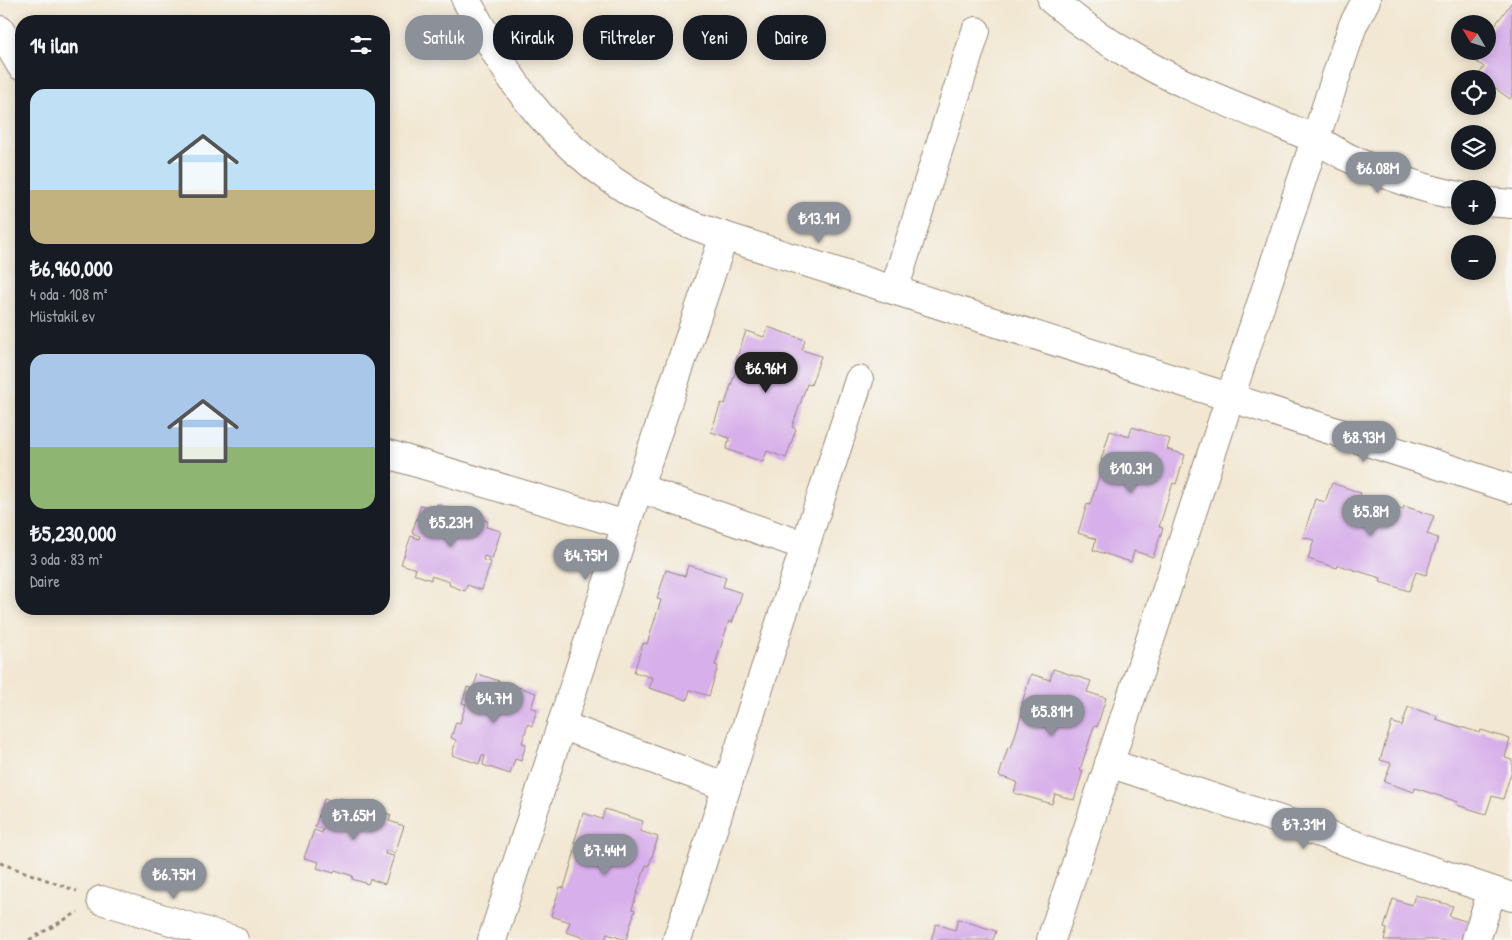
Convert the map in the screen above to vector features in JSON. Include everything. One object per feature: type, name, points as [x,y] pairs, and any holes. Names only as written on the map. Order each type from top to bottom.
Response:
[{"type":"street","points":[[466,0],[500,60],[547,124],[580,156],[609,178],[642,200],[680,220],[724,236],[1230,396],[1512,489]]},
{"type":"street","points":[[1052,0],[1105,40],[1177,80],[1315,139],[1347,157],[1381,172],[1416,185],[1451,194]]},
{"type":"street","points":[[1051,940],[1353,25],[1366,0]]},
{"type":"street","points":[[0,30],[15,56]]},
{"type":"street","points":[[894,290],[976,31]]},
{"type":"street","points":[[1496,203],[1512,204]]},
{"type":"street","points":[[492,940],[626,525],[724,236]]},
{"type":"street","points":[[677,940],[859,380]]},
{"type":"street","points":[[390,455],[626,525]]},
{"type":"street","points":[[639,488],[805,546]]},
{"type":"street","points":[[561,725],[726,787]]},
{"type":"street","points":[[1110,763],[1502,894],[1476,940]]},
{"type":"street","points":[[101,900],[234,940]]},
{"type":"path","points":[[0,863],[101,900]]},
{"type":"path","points":[[29,940],[101,900]]},
{"type":"building","points":[[1512,2],[1512,96],[1510,99],[1496,89],[1496,70],[1482,70],[1484,67],[1474,60],[1496,60],[1496,24]]},
{"type":"building","points":[[768,327],[805,340],[802,350],[821,356],[811,385],[807,384],[792,427],[796,429],[786,458],[767,451],[763,462],[726,449],[730,438],[711,432],[721,403],[725,404],[739,361],[736,360],[746,331],[764,337]]},
{"type":"building","points":[[1132,427],[1170,439],[1167,449],[1185,455],[1176,484],[1173,483],[1159,527],[1163,528],[1153,557],[1134,551],[1131,562],[1093,550],[1096,539],[1078,533],[1087,504],[1090,505],[1104,462],[1101,460],[1110,431],[1129,437]]},
{"type":"building","points":[[1332,483],[1361,493],[1360,496],[1403,510],[1404,506],[1434,516],[1427,534],[1438,538],[1426,575],[1416,572],[1409,591],[1380,582],[1381,578],[1338,565],[1337,568],[1308,559],[1314,540],[1303,537],[1315,499],[1325,502]]},
{"type":"building","points":[[437,504],[454,510],[452,513],[471,519],[472,516],[488,521],[486,527],[501,531],[492,559],[484,556],[483,560],[491,562],[482,590],[467,585],[465,591],[449,585],[450,582],[431,576],[431,580],[414,574],[416,569],[401,564],[411,536],[419,539],[420,536],[412,533],[421,505],[435,510]]},
{"type":"building","points":[[688,565],[726,577],[723,587],[742,593],[732,623],[729,621],[715,665],[718,666],[709,696],[690,690],[687,700],[649,688],[653,678],[634,672],[643,643],[647,644],[661,600],[657,599],[666,570],[685,576]]},
{"type":"building","points":[[1053,669],[1091,681],[1087,692],[1106,698],[1097,727],[1094,726],[1080,770],[1083,771],[1074,800],[1055,794],[1052,804],[1014,793],[1017,782],[999,776],[1008,747],[1011,748],[1025,704],[1022,703],[1031,674],[1050,680]]},
{"type":"building","points":[[478,674],[505,683],[502,691],[506,693],[509,684],[536,693],[531,708],[537,709],[532,726],[528,724],[522,743],[526,744],[521,761],[515,759],[510,774],[483,765],[485,756],[482,755],[479,764],[452,755],[456,740],[451,738],[456,722],[460,723],[466,704],[462,703],[467,687],[473,689]]},
{"type":"building","points":[[1408,707],[1437,716],[1436,719],[1480,733],[1481,730],[1510,739],[1505,758],[1512,760],[1512,770],[1503,799],[1492,796],[1486,814],[1457,805],[1458,802],[1415,788],[1414,792],[1384,782],[1391,763],[1380,760],[1392,722],[1402,726]]},
{"type":"building","points":[[340,798],[357,803],[355,807],[374,813],[375,809],[391,815],[389,821],[404,826],[395,853],[386,850],[385,854],[394,856],[385,884],[370,879],[368,884],[352,879],[353,876],[335,870],[334,873],[317,868],[319,862],[304,858],[314,830],[322,833],[323,829],[315,827],[324,799],[339,804]]},
{"type":"building","points":[[605,809],[643,821],[640,831],[658,837],[649,866],[646,865],[632,909],[635,910],[626,940],[607,934],[605,940],[591,940],[566,932],[570,922],[551,916],[560,887],[564,888],[577,844],[574,843],[583,813],[602,819]]},
{"type":"building","points":[[1415,895],[1453,906],[1449,916],[1468,922],[1463,940],[1384,940],[1387,929],[1384,928],[1393,899],[1412,905]]},
{"type":"building","points":[[958,919],[996,931],[993,940],[931,940],[936,924],[955,930]]}]
